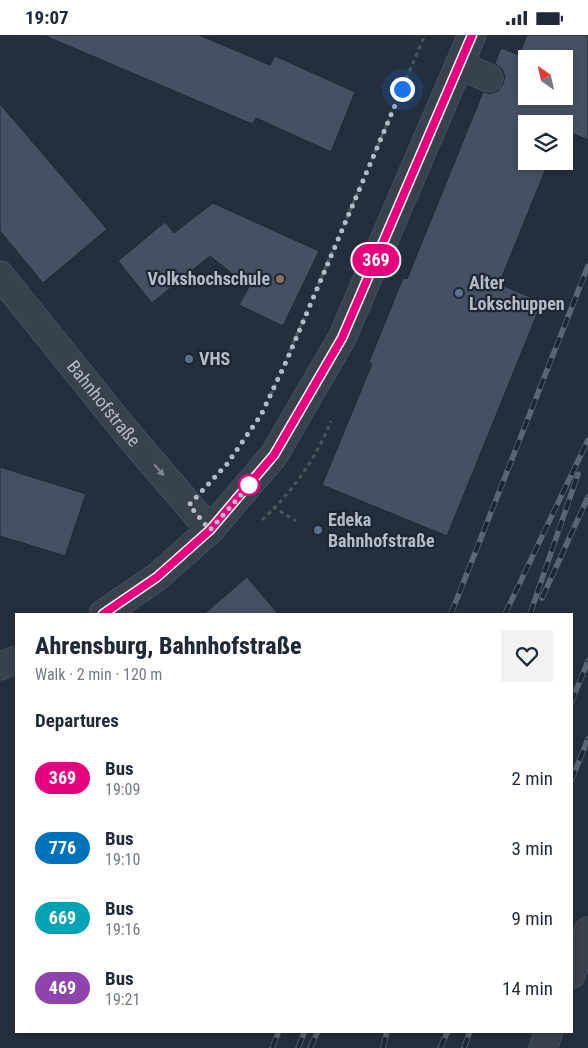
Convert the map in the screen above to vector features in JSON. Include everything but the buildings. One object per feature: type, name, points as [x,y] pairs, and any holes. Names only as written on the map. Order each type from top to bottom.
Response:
[{"type":"street","points":[[104,613],[157,577],[210,530],[274,455],[342,338],[472,35]]},
{"type":"street","points":[[459,65],[489,78]]},
{"type":"street","name":"Bahnhofstraße","points":[[0,275],[127,433],[210,530]]},
{"type":"street","points":[[0,666],[15,660]]},
{"type":"street","points":[[573,970],[588,931]]},
{"type":"street","points":[[543,1048],[548,1033]]},
{"type":"path","points":[[270,397],[425,35]]},
{"type":"path","points":[[268,502],[296,521]]},
{"type":"railway","points":[[451,613],[588,266]]},
{"type":"railway","points":[[505,613],[588,440]]},
{"type":"railway","points":[[530,613],[578,474]]},
{"type":"railway","points":[[542,598],[588,497]]},
{"type":"railway","points":[[573,698],[588,661]]},
{"type":"railway","points":[[573,776],[588,739]]},
{"type":"railway","points":[[272,1048],[278,1033]]},
{"type":"railway","points":[[298,1048],[304,1033]]},
{"type":"railway","points":[[310,1048],[317,1033]]},
{"type":"railway","points":[[383,1048],[387,1033]]},
{"type":"railway","points":[[440,1048],[447,1033]]},
{"type":"railway","points":[[464,1048],[469,1033]]},
{"type":"bus line","name":"369","points":[[104,613],[157,577],[210,530],[274,455],[288,433],[342,338],[472,35]]},
{"type":"place","name":"Volkshochschule","points":[[280,279]]},
{"type":"place","name":"Alter Lokschuppen","points":[[459,293]]},
{"type":"place","name":"VHS","points":[[189,359]]},
{"type":"place","name":"Edeka Bahnhofstraße","points":[[318,530]]},
{"type":"route","points":[[249,485],[254,480],[210,530],[189,505],[227,464],[261,415],[286,362],[402,89]]}]
